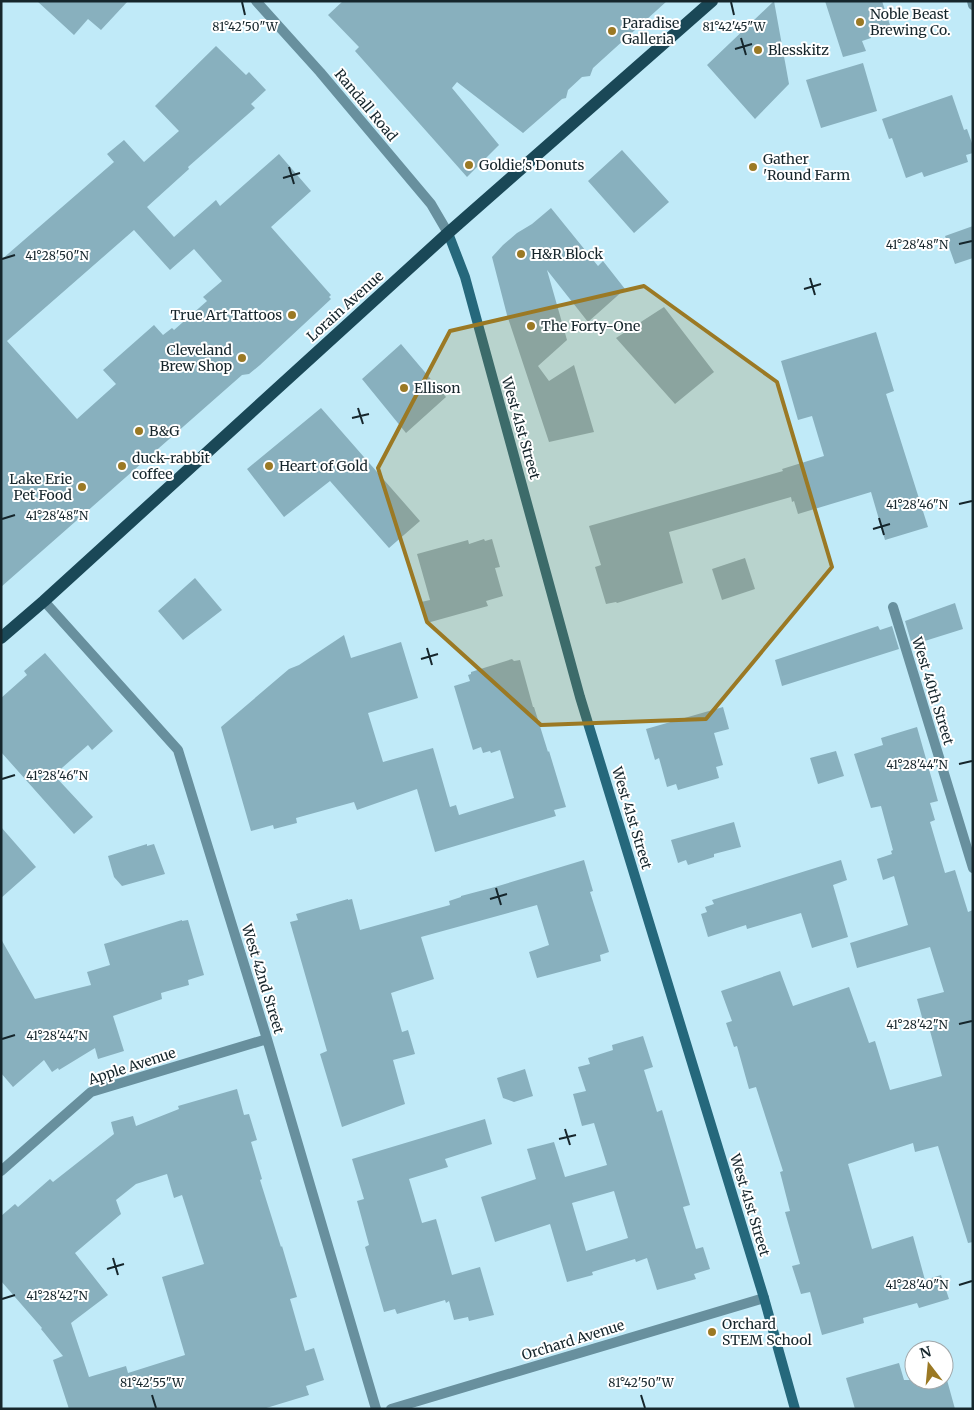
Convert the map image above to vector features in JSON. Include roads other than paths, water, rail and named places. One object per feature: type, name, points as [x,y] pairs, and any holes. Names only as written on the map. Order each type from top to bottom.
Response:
[{"type":"main road","name":"Lorain Avenue","points":[[1,638],[448,233],[712,1]]},
{"type":"street","name":"Randall Road","points":[[256,1],[320,72],[431,204],[448,233]]},
{"type":"street","name":"West 41st Street","points":[[448,233],[465,277],[580,697],[764,1298],[795,1409]]},
{"type":"street","name":"West 42nd Street","points":[[44,601],[178,750],[267,1039],[376,1409]]},
{"type":"street","name":"West 40th Street","points":[[893,607],[973,868]]},
{"type":"street","name":"Apple Avenue","points":[[1,1172],[91,1092],[267,1039]]},
{"type":"street","name":"Orchard Avenue","points":[[391,1409],[764,1298]]},
{"type":"place","name":"Noble Beast Brewing Co.","points":[[860,22]]},
{"type":"place","name":"Paradise Galleria","points":[[612,31]]},
{"type":"place","name":"Blesskitz","points":[[758,50]]},
{"type":"place","name":"Goldie's Donuts","points":[[469,165]]},
{"type":"place","name":"Gather 'Round Farm","points":[[753,167]]},
{"type":"place","name":"H&R Block","points":[[521,254]]},
{"type":"place","name":"True Art Tattoos","points":[[292,315]]},
{"type":"place","name":"The Forty-One","points":[[531,326]]},
{"type":"place","name":"Cleveland Brew Shop","points":[[242,358]]},
{"type":"place","name":"Ellison","points":[[404,388]]},
{"type":"place","name":"B&G","points":[[139,431]]},
{"type":"place","name":"duck-rabbit coffee","points":[[122,466]]},
{"type":"place","name":"Heart of Gold","points":[[269,466]]},
{"type":"place","name":"Lake Erie Pet Food","points":[[82,487]]},
{"type":"place","name":"Orchard STEM School","points":[[712,1332]]}]
